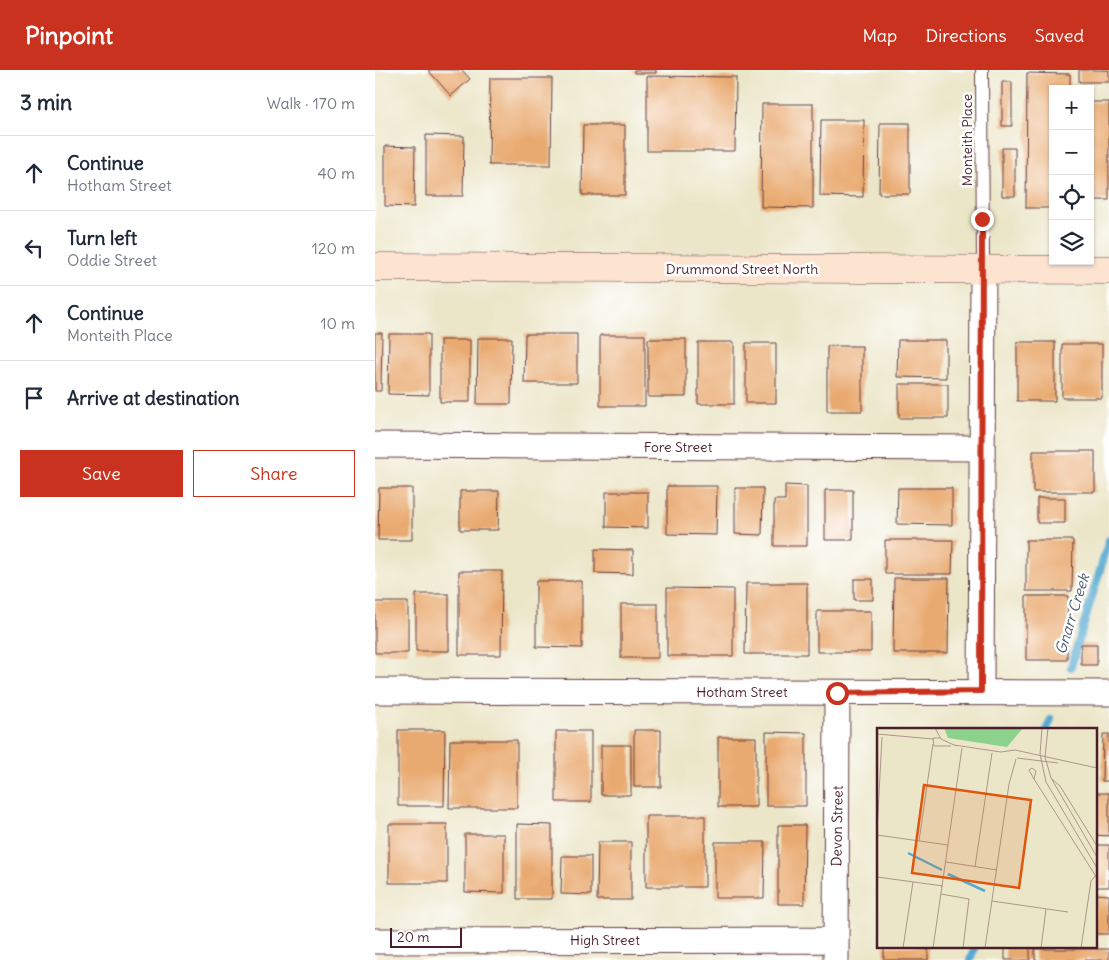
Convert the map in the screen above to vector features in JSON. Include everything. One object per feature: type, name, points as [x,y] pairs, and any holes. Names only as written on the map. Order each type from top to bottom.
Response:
[{"type":"main road","name":"Drummond Street North","points":[[375,267],[1109,270]]},
{"type":"street","points":[[981,691],[983,270]]},
{"type":"street","name":"Fore Street","points":[[375,445],[981,448]]},
{"type":"street","name":"Hotham Street","points":[[375,691],[1109,692]]},
{"type":"street","name":"Devon Street","points":[[836,950],[837,693]]},
{"type":"street","name":"High Street","points":[[375,941],[836,950]]},
{"type":"lane","name":"Monteith Place","points":[[982,72],[983,270]]},
{"type":"building","points":[[428,70],[462,70],[470,79],[451,96]]},
{"type":"building","points":[[634,70],[656,70],[656,73],[634,73]]},
{"type":"building","points":[[1079,70],[1109,70],[1109,82],[1079,82]]},
{"type":"building","points":[[1027,73],[1070,74],[1070,85],[1049,85],[1049,208],[1026,208]]},
{"type":"building","points":[[647,76],[736,77],[735,151],[647,151]]},
{"type":"building","points":[[490,78],[552,78],[551,165],[489,165]]},
{"type":"building","points":[[1002,82],[1012,82],[1012,126],[1002,126]]},
{"type":"building","points":[[1094,102],[1109,102],[1109,200],[1094,200]]},
{"type":"building","points":[[762,104],[813,104],[813,208],[761,207]]},
{"type":"building","points":[[821,120],[864,120],[863,197],[820,196]]},
{"type":"building","points":[[880,123],[910,123],[910,194],[879,194]]},
{"type":"building","points":[[583,125],[625,125],[625,195],[582,195]]},
{"type":"building","points":[[426,135],[464,136],[463,196],[426,196]]},
{"type":"building","points":[[385,146],[415,147],[414,207],[385,206]]},
{"type":"building","points":[[1002,148],[1015,148],[1015,196],[1002,196]]},
{"type":"building","points":[[375,333],[382,333],[381,391],[375,391]]},
{"type":"building","points":[[389,334],[429,334],[429,395],[388,394]]},
{"type":"building","points":[[525,334],[577,334],[577,383],[524,383]]},
{"type":"building","points":[[600,335],[645,335],[645,406],[600,406]]},
{"type":"building","points":[[478,338],[512,338],[511,404],[477,404]]},
{"type":"building","points":[[648,339],[686,339],[686,397],[648,397]]},
{"type":"building","points":[[440,340],[470,340],[470,402],[440,402]]},
{"type":"building","points":[[898,340],[946,340],[946,378],[897,377]]},
{"type":"building","points":[[698,342],[734,342],[734,404],[698,404]]},
{"type":"building","points":[[1017,342],[1055,342],[1055,401],[1017,401]]},
{"type":"building","points":[[746,343],[776,343],[776,403],[746,403]]},
{"type":"building","points":[[1062,344],[1102,344],[1102,398],[1062,398]]},
{"type":"building","points":[[827,346],[862,346],[862,411],[827,411]]},
{"type":"building","points":[[899,384],[948,384],[948,418],[899,418]]},
{"type":"building","points":[[1033,451],[1095,451],[1095,492],[1033,492]]},
{"type":"building","points":[[785,485],[807,486],[807,546],[774,546],[774,500],[785,500]]},
{"type":"building","points":[[667,486],[717,486],[716,535],[667,534]]},
{"type":"building","points":[[379,488],[412,488],[412,540],[378,540]]},
{"type":"building","points":[[735,488],[763,488],[762,535],[735,534]]},
{"type":"building","points":[[898,488],[952,488],[952,525],[897,524]]},
{"type":"building","points":[[825,490],[853,490],[853,540],[825,540]]},
{"type":"building","points":[[460,491],[499,491],[498,530],[460,530]]},
{"type":"building","points":[[606,492],[648,492],[648,528],[606,527]]},
{"type":"building","points":[[1037,498],[1065,498],[1065,523],[1037,523]]},
{"type":"building","points":[[885,540],[953,540],[952,574],[885,574]]},
{"type":"building","points":[[1026,540],[1073,540],[1072,591],[1026,591]]},
{"type":"building","points":[[595,549],[633,550],[633,574],[595,573]]},
{"type":"building","points":[[459,571],[502,571],[501,655],[459,655]]},
{"type":"building","points":[[894,578],[949,578],[948,653],[893,653]]},
{"type":"building","points":[[854,579],[873,579],[873,600],[854,600]]},
{"type":"building","points":[[536,581],[582,581],[582,648],[536,647]]},
{"type":"building","points":[[746,583],[807,583],[807,654],[745,654]]},
{"type":"building","points":[[667,588],[733,589],[733,656],[667,656]]},
{"type":"building","points":[[416,594],[449,594],[449,651],[416,651]]},
{"type":"building","points":[[1026,596],[1068,596],[1067,660],[1026,660]]},
{"type":"building","points":[[375,602],[408,602],[408,653],[375,653]]},
{"type":"building","points":[[621,604],[658,604],[658,658],[621,658]]},
{"type":"building","points":[[817,611],[871,611],[871,652],[817,652]]},
{"type":"building","points":[[1081,644],[1097,644],[1097,665],[1081,665]]},
{"type":"building","points":[[398,730],[445,730],[444,806],[398,806]]},
{"type":"building","points":[[634,730],[661,730],[661,787],[634,787]]},
{"type":"building","points":[[556,731],[591,731],[591,802],[556,802]]},
{"type":"building","points":[[766,732],[806,733],[806,806],[766,806]]},
{"type":"building","points":[[1103,734],[1109,734],[1109,781],[1102,781]]},
{"type":"building","points":[[718,737],[756,737],[756,807],[718,807]]},
{"type":"building","points":[[450,740],[517,740],[517,808],[449,808]]},
{"type":"building","points":[[601,745],[631,745],[631,795],[601,795]]},
{"type":"building","points":[[1097,793],[1109,793],[1109,836],[1097,835]]},
{"type":"building","points":[[646,816],[705,816],[705,887],[646,887]]},
{"type":"building","points":[[389,824],[447,824],[447,883],[389,883]]},
{"type":"building","points":[[517,824],[552,825],[552,899],[517,899]]},
{"type":"building","points":[[778,825],[805,825],[804,904],[778,904]]},
{"type":"building","points":[[465,834],[504,834],[504,893],[465,892]]},
{"type":"building","points":[[598,842],[631,842],[631,900],[597,900]]},
{"type":"building","points":[[715,842],[765,842],[764,898],[715,898]]},
{"type":"building","points":[[1097,845],[1109,845],[1109,887],[1097,887]]},
{"type":"building","points":[[562,856],[591,856],[591,895],[561,894]]},
{"type":"building","points":[[1097,894],[1109,895],[1109,934],[1097,934]]},
{"type":"building","points":[[884,948],[928,948],[928,960],[884,960]]},
{"type":"building","points":[[1005,948],[1030,948],[1030,960],[1005,960]]},
{"type":"building","points":[[1035,949],[1109,949],[1109,960],[1035,960]]},
{"type":"waterway","name":"Gnarr Creek","points":[[1071,667],[1109,540]]},
{"type":"waterway","name":"Gnarr Creek","points":[[1047,728],[1051,719]]},
{"type":"waterway","name":"Gnarr Creek","points":[[970,960],[974,948]]},
{"type":"route","points":[[837,693],[981,691],[982,219]]}]
